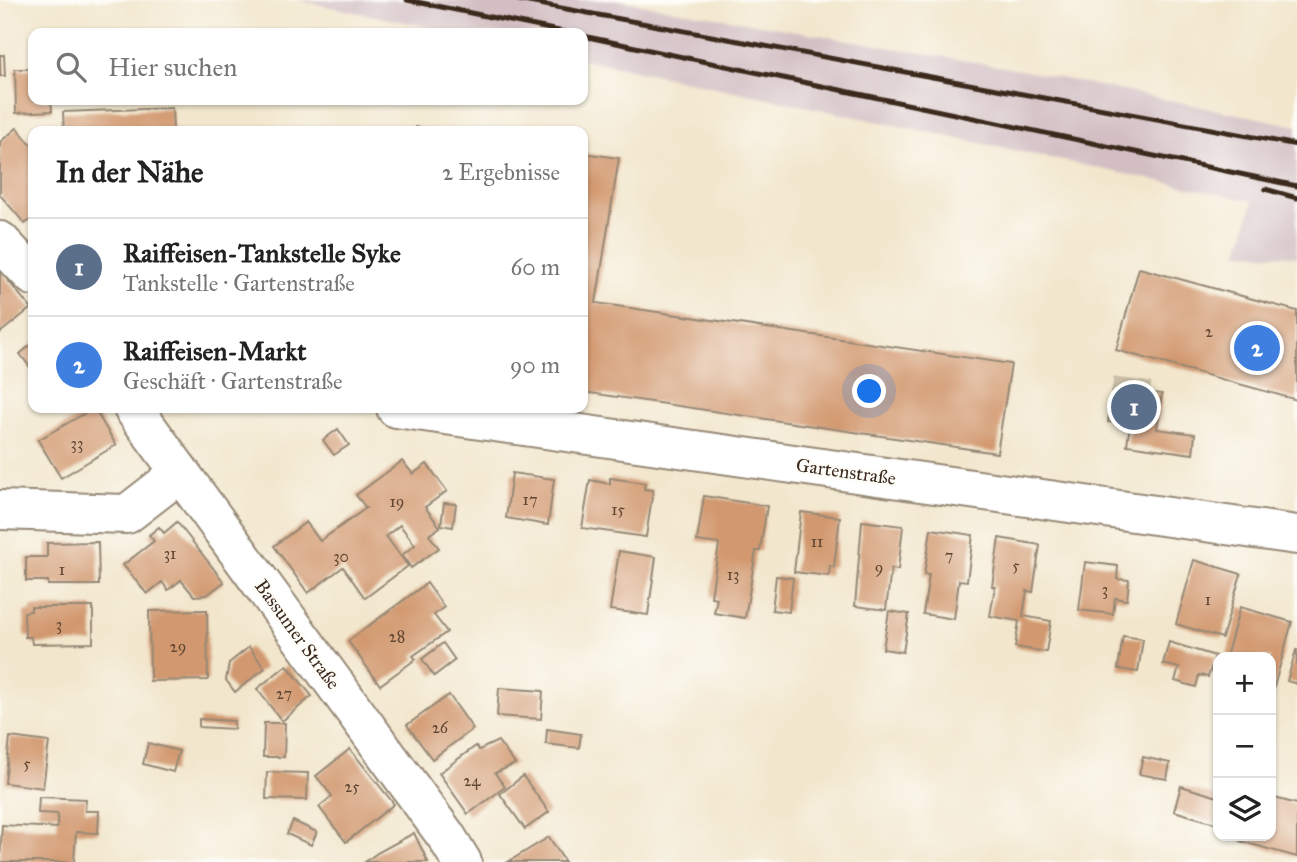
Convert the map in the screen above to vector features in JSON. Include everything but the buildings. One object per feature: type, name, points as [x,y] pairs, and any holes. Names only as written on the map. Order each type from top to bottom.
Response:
[{"type":"street","points":[[0,241],[28,271]]},
{"type":"street","name":"Bassumer Straße","points":[[137,413],[446,836],[462,862]]},
{"type":"street","name":"Gartenstraße","points":[[431,413],[1297,535]]},
{"type":"street","points":[[0,510],[127,514],[180,473]]},
{"type":"shaded area","points":[[296,0],[618,0],[1020,70],[1297,126],[1297,257],[1239,252],[1253,201],[588,60],[588,28],[433,28]]},
{"type":"tunnel","points":[[1111,396],[1161,403]]},
{"type":"railway","points":[[407,0],[544,28]]},
{"type":"railway","points":[[518,0],[1297,145]]},
{"type":"railway","points":[[588,37],[1297,186]]},
{"type":"railway","points":[[1265,189],[1297,198]]},
{"type":"place","name":"Raiffeisen-Markt","points":[[1257,348]]},
{"type":"place","name":"Raiffeisen-Tankstelle Syke","points":[[1134,407]]}]
